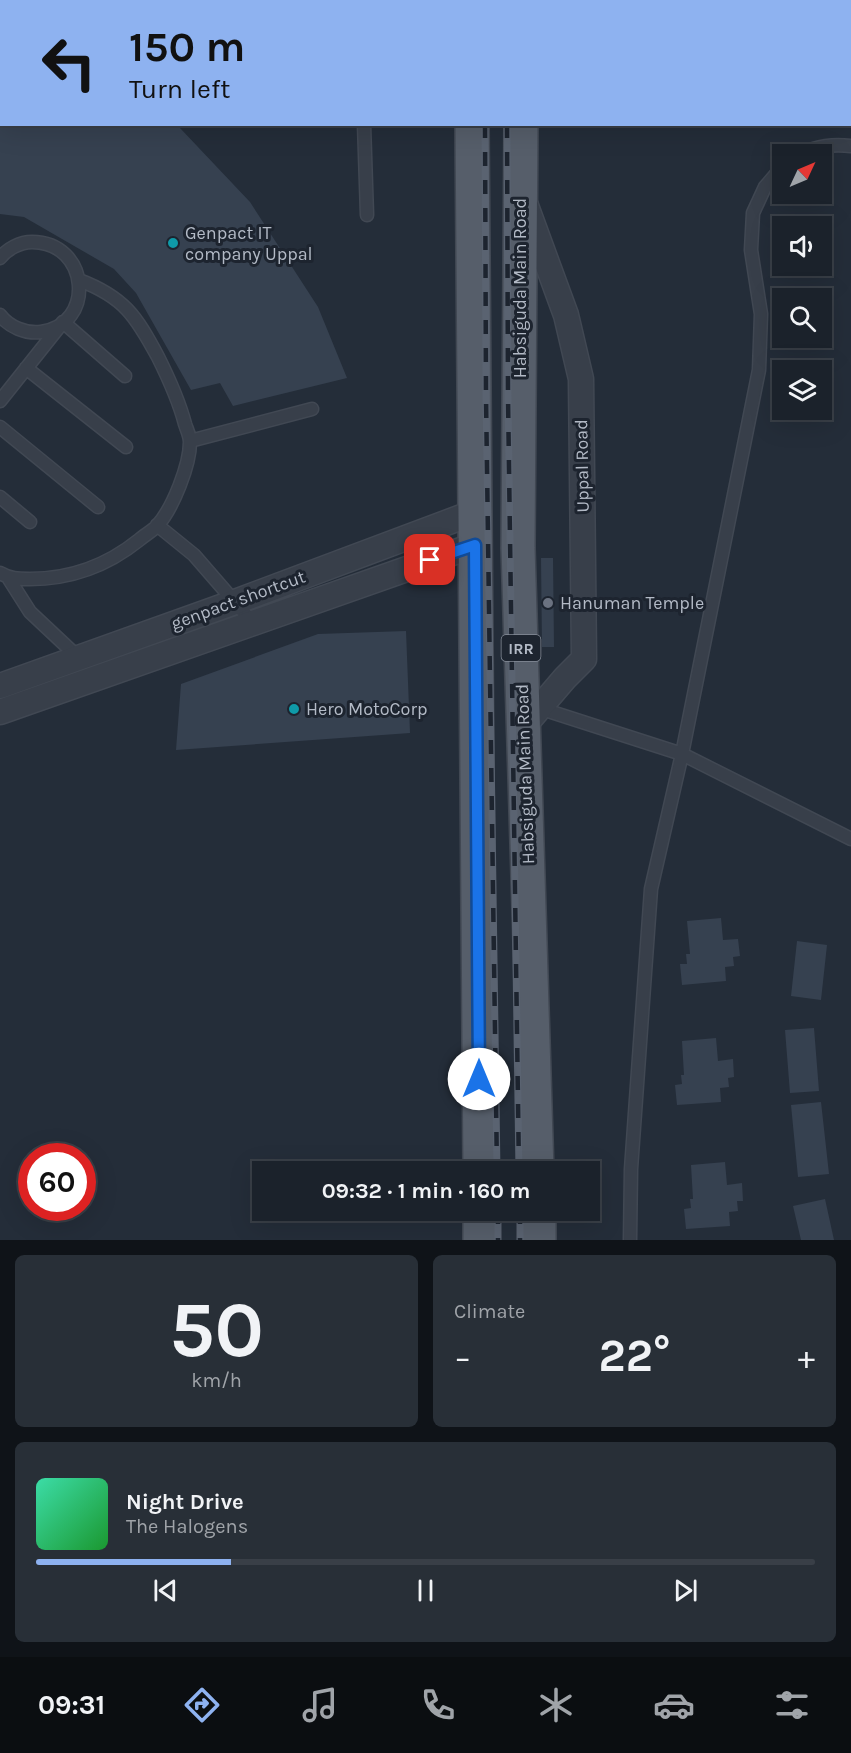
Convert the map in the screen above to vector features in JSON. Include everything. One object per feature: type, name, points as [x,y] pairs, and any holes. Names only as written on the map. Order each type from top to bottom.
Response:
[{"type":"main road","name":"IRR","points":[[472,126],[480,1161]]},
{"type":"main road","name":"Habsiguda Main Road","points":[[521,126],[518,548],[531,717],[537,1161]]},
{"type":"main road","points":[[480,1221],[480,1240]]},
{"type":"main road","points":[[538,1221],[539,1240]]},
{"type":"street","name":"Uppal Road","points":[[521,193],[566,315],[581,379],[584,659],[531,717]]},
{"type":"street","name":"genpact shortcut","points":[[0,686],[236,602],[475,512]]},
{"type":"street","points":[[0,712],[475,545]]},
{"type":"lane","points":[[364,126],[367,215]]},
{"type":"lane","points":[[832,144],[851,146]]},
{"type":"lane","points":[[630,1240],[631,1169],[651,889],[682,754],[759,370],[761,314],[751,250],[753,213],[765,187],[772,179]]},
{"type":"lane","points":[[0,258],[14,246],[28,242],[42,242],[55,246],[66,255],[75,267],[79,280],[79,294],[75,308],[67,319],[55,327],[42,332],[27,332],[14,327],[0,315]]},
{"type":"lane","points":[[4,576],[54,577],[74,574],[102,564],[131,547],[158,525],[177,492],[186,468],[190,441],[180,404],[135,316],[117,299],[97,286],[79,280]]},
{"type":"lane","points":[[0,401],[63,322]]},
{"type":"lane","points":[[63,322],[124,376]]},
{"type":"lane","points":[[26,368],[126,447]]},
{"type":"lane","points":[[190,441],[312,409]]},
{"type":"lane","points":[[0,427],[98,507]]},
{"type":"lane","points":[[0,496],[30,522]]},
{"type":"lane","points":[[158,525],[194,555],[253,623]]},
{"type":"lane","points":[[4,576],[30,612],[79,658],[90,680]]},
{"type":"lane","points":[[531,717],[682,754],[851,839]]},
{"type":"building","name":"Genpact IT company Uppal","points":[[0,126],[177,126],[250,202],[318,307],[347,378],[233,406],[220,383],[191,390],[136,293],[114,269],[24,217],[0,214]]},
{"type":"building","name":"Hanuman Temple","points":[[541,558],[553,558],[554,647],[542,647]]},
{"type":"building","name":"Hero MotoCorp","points":[[406,631],[410,733],[176,750],[181,684],[318,634]]},
{"type":"building","points":[[721,918],[723,940],[738,939],[740,956],[733,957],[734,966],[725,967],[726,981],[682,985],[680,964],[687,964],[686,954],[690,954],[687,921]]},
{"type":"building","points":[[797,941],[827,945],[821,1000],[791,996]]},
{"type":"building","points":[[814,1028],[819,1091],[790,1093],[785,1030]]},
{"type":"building","points":[[716,1038],[718,1061],[733,1059],[734,1077],[728,1078],[729,1087],[720,1088],[721,1102],[677,1105],[675,1085],[682,1084],[681,1075],[684,1075],[682,1041]]},
{"type":"building","points":[[821,1102],[829,1174],[798,1177],[791,1105]]},
{"type":"building","points":[[725,1162],[727,1185],[742,1183],[743,1201],[737,1201],[738,1211],[729,1212],[730,1226],[686,1229],[684,1209],[691,1208],[690,1199],[693,1199],[691,1165]]},
{"type":"building","points":[[825,1199],[834,1240],[801,1240],[793,1206]]},
{"type":"railway","points":[[485,126],[486,397],[497,1161]]},
{"type":"railway","points":[[507,126],[508,397],[519,1161]]},
{"type":"railway","points":[[498,1221],[498,1240]]},
{"type":"railway","points":[[520,1221],[520,1240]]},
{"type":"place","name":"Genpact IT company Uppal","points":[[173,243]]},
{"type":"place","name":"Hanuman Temple","points":[[548,603]]},
{"type":"place","name":"Hero MotoCorp","points":[[294,709]]},
{"type":"route","points":[[430,560],[475,545],[479,1079]]}]
